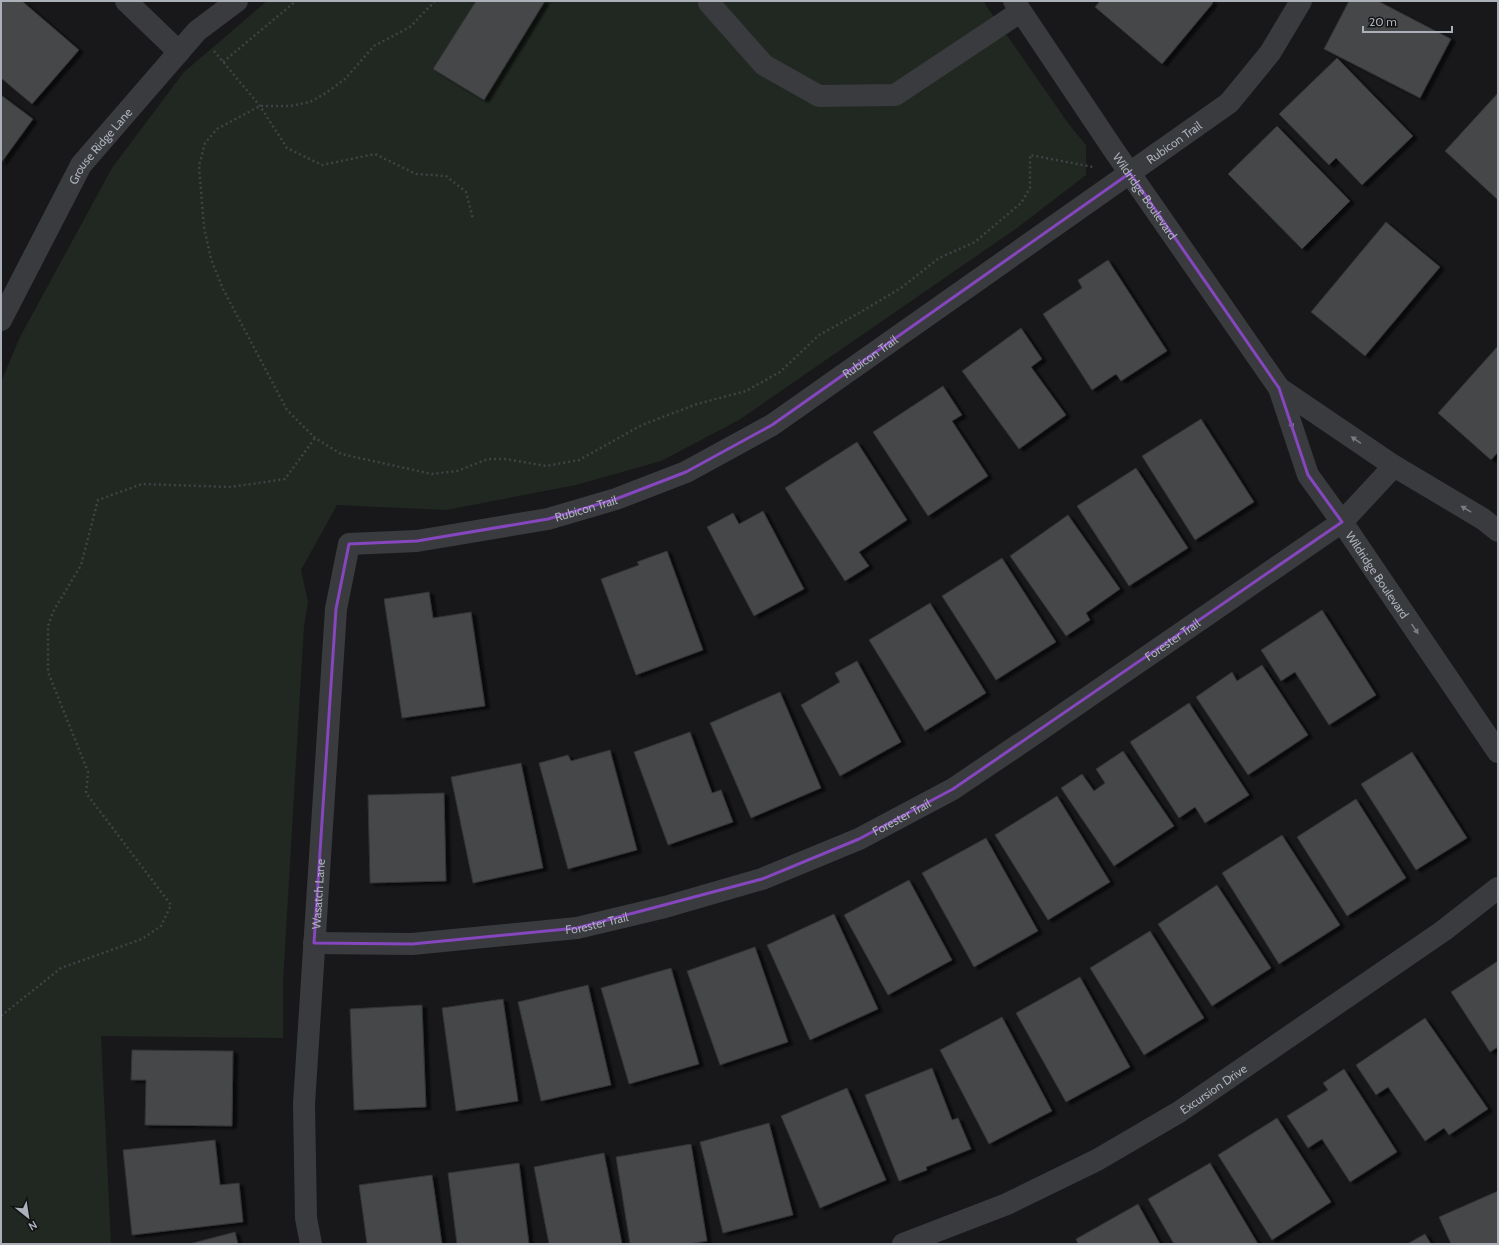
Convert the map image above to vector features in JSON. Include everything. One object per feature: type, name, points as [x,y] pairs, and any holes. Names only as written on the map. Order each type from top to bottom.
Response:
[{"type":"street","points":[[126,1],[179,52]]},
{"type":"street","name":"Grouse Ridge Lane","points":[[1,320],[81,165],[198,32],[237,1]]},
{"type":"street","name":"Rubicon Trail","points":[[349,544],[417,541],[548,519],[616,499],[686,472],[772,425],[1229,103],[1270,53],[1301,1]]},
{"type":"street","points":[[709,3],[764,65],[819,96],[895,95],[1017,7]]},
{"type":"street","name":"Wildridge Boulevard","points":[[1017,7],[1279,388],[1308,475],[1342,522],[1498,752]]},
{"type":"street","name":"Wildridge Boulevard","points":[[1279,388],[1394,466],[1483,519],[1498,531]]},
{"type":"street","name":"Forester Trail","points":[[314,943],[412,944],[577,928],[665,907],[769,876],[859,839],[953,789],[1342,522],[1394,466]]},
{"type":"street","name":"Wasatch Lane","points":[[311,1244],[306,1218],[304,1104],[336,609],[349,544]]},
{"type":"street","name":"Excursion Drive","points":[[903,1244],[1007,1204],[1097,1160],[1180,1112],[1443,931],[1498,888]]},
{"type":"path","points":[[223,62],[296,1]]},
{"type":"path","points":[[435,1],[410,27],[374,46],[345,79],[326,93],[310,102],[290,106],[260,106],[216,129],[205,144],[199,166],[204,228],[211,259],[224,289],[287,410],[314,438],[341,454],[432,474],[457,472],[488,459],[506,458],[546,466],[579,460],[642,424],[697,404],[746,391],[780,372],[819,335],[860,313],[901,288],[939,258],[975,242],[1021,203],[1030,188],[1030,154],[1130,173]]},
{"type":"path","points":[[198,32],[260,106],[287,148],[322,165],[376,154],[416,174],[446,176],[466,192],[473,219]]},
{"type":"path","points":[[1,1016],[61,968],[142,939],[161,926],[171,906],[86,793],[88,772],[48,672],[48,626],[53,612],[81,565],[98,500],[142,484],[231,487],[285,479],[314,438]]},
{"type":"highlighted area","points":[[1130,173],[1279,388],[1308,475],[1342,522],[953,789],[859,839],[762,879],[577,928],[412,944],[314,943],[336,609],[349,544],[417,541],[548,519],[616,499],[686,472],[772,425]]},
{"type":"shaded area","points":[[267,1],[983,1],[1068,123],[1086,145],[1086,175],[1017,228],[739,420],[661,461],[576,485],[446,510],[337,505],[301,570],[308,602],[304,626],[283,981],[283,1038],[101,1036],[111,1244],[1,1244],[1,382],[20,337],[112,168],[184,72]]},
{"type":"building","points":[[3,1],[22,1],[79,50],[32,104],[1,78],[1,3]]},
{"type":"building","points":[[476,1],[545,1],[484,100],[433,69]]},
{"type":"building","points":[[1100,1],[1211,1],[1213,3],[1162,64],[1095,7]]},
{"type":"building","points":[[1349,1],[1378,1],[1451,39],[1420,98],[1324,49]]},
{"type":"building","points":[[1337,58],[1413,136],[1362,185],[1336,158],[1329,165],[1279,114]]},
{"type":"building","points":[[1498,93],[1498,200],[1445,151]]},
{"type":"building","points":[[1,95],[33,119],[1,163]]},
{"type":"building","points":[[1277,126],[1350,201],[1302,249],[1228,174]]},
{"type":"building","points":[[1386,222],[1440,267],[1365,356],[1311,312]]},
{"type":"building","points":[[1108,260],[1167,351],[1121,381],[1116,374],[1092,390],[1043,314],[1082,288],[1078,280]]},
{"type":"building","points":[[1021,328],[1042,359],[1031,367],[1066,415],[1019,449],[962,371]]},
{"type":"building","points":[[1498,346],[1498,452],[1491,460],[1438,413]]},
{"type":"building","points":[[943,386],[962,415],[952,421],[988,476],[928,516],[873,432]]},
{"type":"building","points":[[1201,419],[1254,502],[1195,540],[1142,456]]},
{"type":"building","points":[[857,442],[907,520],[859,552],[869,566],[845,581],[785,488]]},
{"type":"building","points":[[1136,468],[1188,548],[1129,586],[1077,506]]},
{"type":"building","points":[[763,511],[804,589],[754,616],[707,527],[733,513],[739,524]]},
{"type":"building","points":[[1068,515],[1120,589],[1086,613],[1090,620],[1066,636],[1010,556]]},
{"type":"building","points":[[667,551],[703,650],[636,675],[601,579],[639,565],[637,562]]},
{"type":"building","points":[[1002,558],[1056,642],[996,680],[942,596]]},
{"type":"building","points":[[429,592],[433,618],[471,612],[485,706],[402,718],[384,599]]},
{"type":"building","points":[[930,603],[986,693],[925,731],[869,640]]},
{"type":"building","points":[[1322,610],[1376,695],[1329,725],[1295,672],[1281,681],[1261,650]]},
{"type":"building","points":[[857,661],[901,742],[840,776],[801,705],[840,682],[835,673]]},
{"type":"building","points":[[1262,665],[1308,735],[1248,775],[1196,697],[1232,672],[1237,681]]},
{"type":"building","points":[[780,692],[821,788],[751,818],[710,723]]},
{"type":"building","points":[[1189,703],[1249,795],[1205,823],[1195,807],[1179,818],[1130,742]]},
{"type":"building","points":[[690,732],[712,793],[721,790],[733,822],[668,845],[634,752]]},
{"type":"building","points":[[610,750],[637,850],[568,869],[539,763],[568,755],[571,761]]},
{"type":"building","points":[[1123,751],[1174,826],[1114,866],[1061,788],[1082,774],[1094,791],[1105,783],[1096,769]]},
{"type":"building","points":[[1412,752],[1467,838],[1416,870],[1361,784]]},
{"type":"building","points":[[521,763],[543,868],[473,883],[451,777]]},
{"type":"building","points":[[444,793],[446,881],[370,883],[368,795]]},
{"type":"building","points":[[1057,796],[1110,882],[1048,920],[995,835]]},
{"type":"building","points":[[1356,799],[1406,878],[1347,916],[1297,837]]},
{"type":"building","points":[[1282,835],[1340,925],[1279,964],[1222,873]]},
{"type":"building","points":[[986,838],[1038,931],[974,967],[922,873]]},
{"type":"building","points":[[909,880],[952,960],[888,995],[844,915]]},
{"type":"building","points":[[1217,885],[1271,968],[1212,1006],[1158,924]]},
{"type":"building","points":[[834,914],[878,1009],[810,1040],[767,945]]},
{"type":"building","points":[[1150,931],[1204,1018],[1144,1055],[1090,968]]},
{"type":"building","points":[[755,947],[788,1042],[720,1065],[687,971]]},
{"type":"building","points":[[1498,961],[1498,1047],[1490,1052],[1451,992]]},
{"type":"building","points":[[671,968],[699,1064],[629,1084],[601,988]]},
{"type":"building","points":[[1080,977],[1130,1067],[1066,1102],[1016,1013]]},
{"type":"building","points":[[588,985],[611,1085],[541,1101],[518,1002]]},
{"type":"building","points":[[503,999],[518,1101],[456,1111],[442,1008]]},
{"type":"building","points":[[422,1005],[426,1107],[354,1110],[350,1009]]},
{"type":"building","points":[[1002,1017],[1052,1111],[989,1144],[940,1050]]},
{"type":"building","points":[[1425,1018],[1488,1109],[1449,1135],[1444,1128],[1425,1141],[1388,1087],[1376,1095],[1356,1065]]},
{"type":"building","points":[[132,1050],[233,1051],[232,1126],[145,1125],[146,1080],[131,1080]]},
{"type":"building","points":[[932,1068],[952,1120],[958,1118],[971,1149],[926,1167],[927,1170],[899,1181],[865,1095]]},
{"type":"building","points":[[1344,1069],[1397,1152],[1350,1182],[1322,1139],[1308,1148],[1287,1116],[1328,1090],[1323,1083]]},
{"type":"building","points":[[847,1088],[886,1180],[820,1208],[781,1116]]},
{"type":"building","points":[[1277,1118],[1331,1202],[1272,1240],[1218,1155]]},
{"type":"building","points":[[769,1123],[793,1215],[723,1233],[700,1142]]},
{"type":"building","points":[[215,1140],[220,1185],[239,1183],[243,1222],[132,1235],[123,1150]]},
{"type":"building","points":[[691,1144],[707,1241],[689,1244],[630,1244],[616,1157]]},
{"type":"building","points":[[604,1153],[622,1244],[549,1244],[534,1167]]},
{"type":"building","points":[[519,1163],[529,1244],[457,1244],[448,1173]]},
{"type":"building","points":[[1210,1163],[1258,1244],[1174,1244],[1148,1199]]},
{"type":"building","points":[[432,1175],[442,1244],[367,1244],[359,1185]]},
{"type":"building","points":[[1498,1191],[1498,1244],[1451,1244],[1439,1217]]},
{"type":"building","points":[[1138,1204],[1160,1244],[1078,1244],[1076,1239]]},
{"type":"building","points":[[235,1232],[238,1244],[189,1244]]},
{"type":"building","points":[[1425,1234],[1431,1244],[1407,1244]]}]
